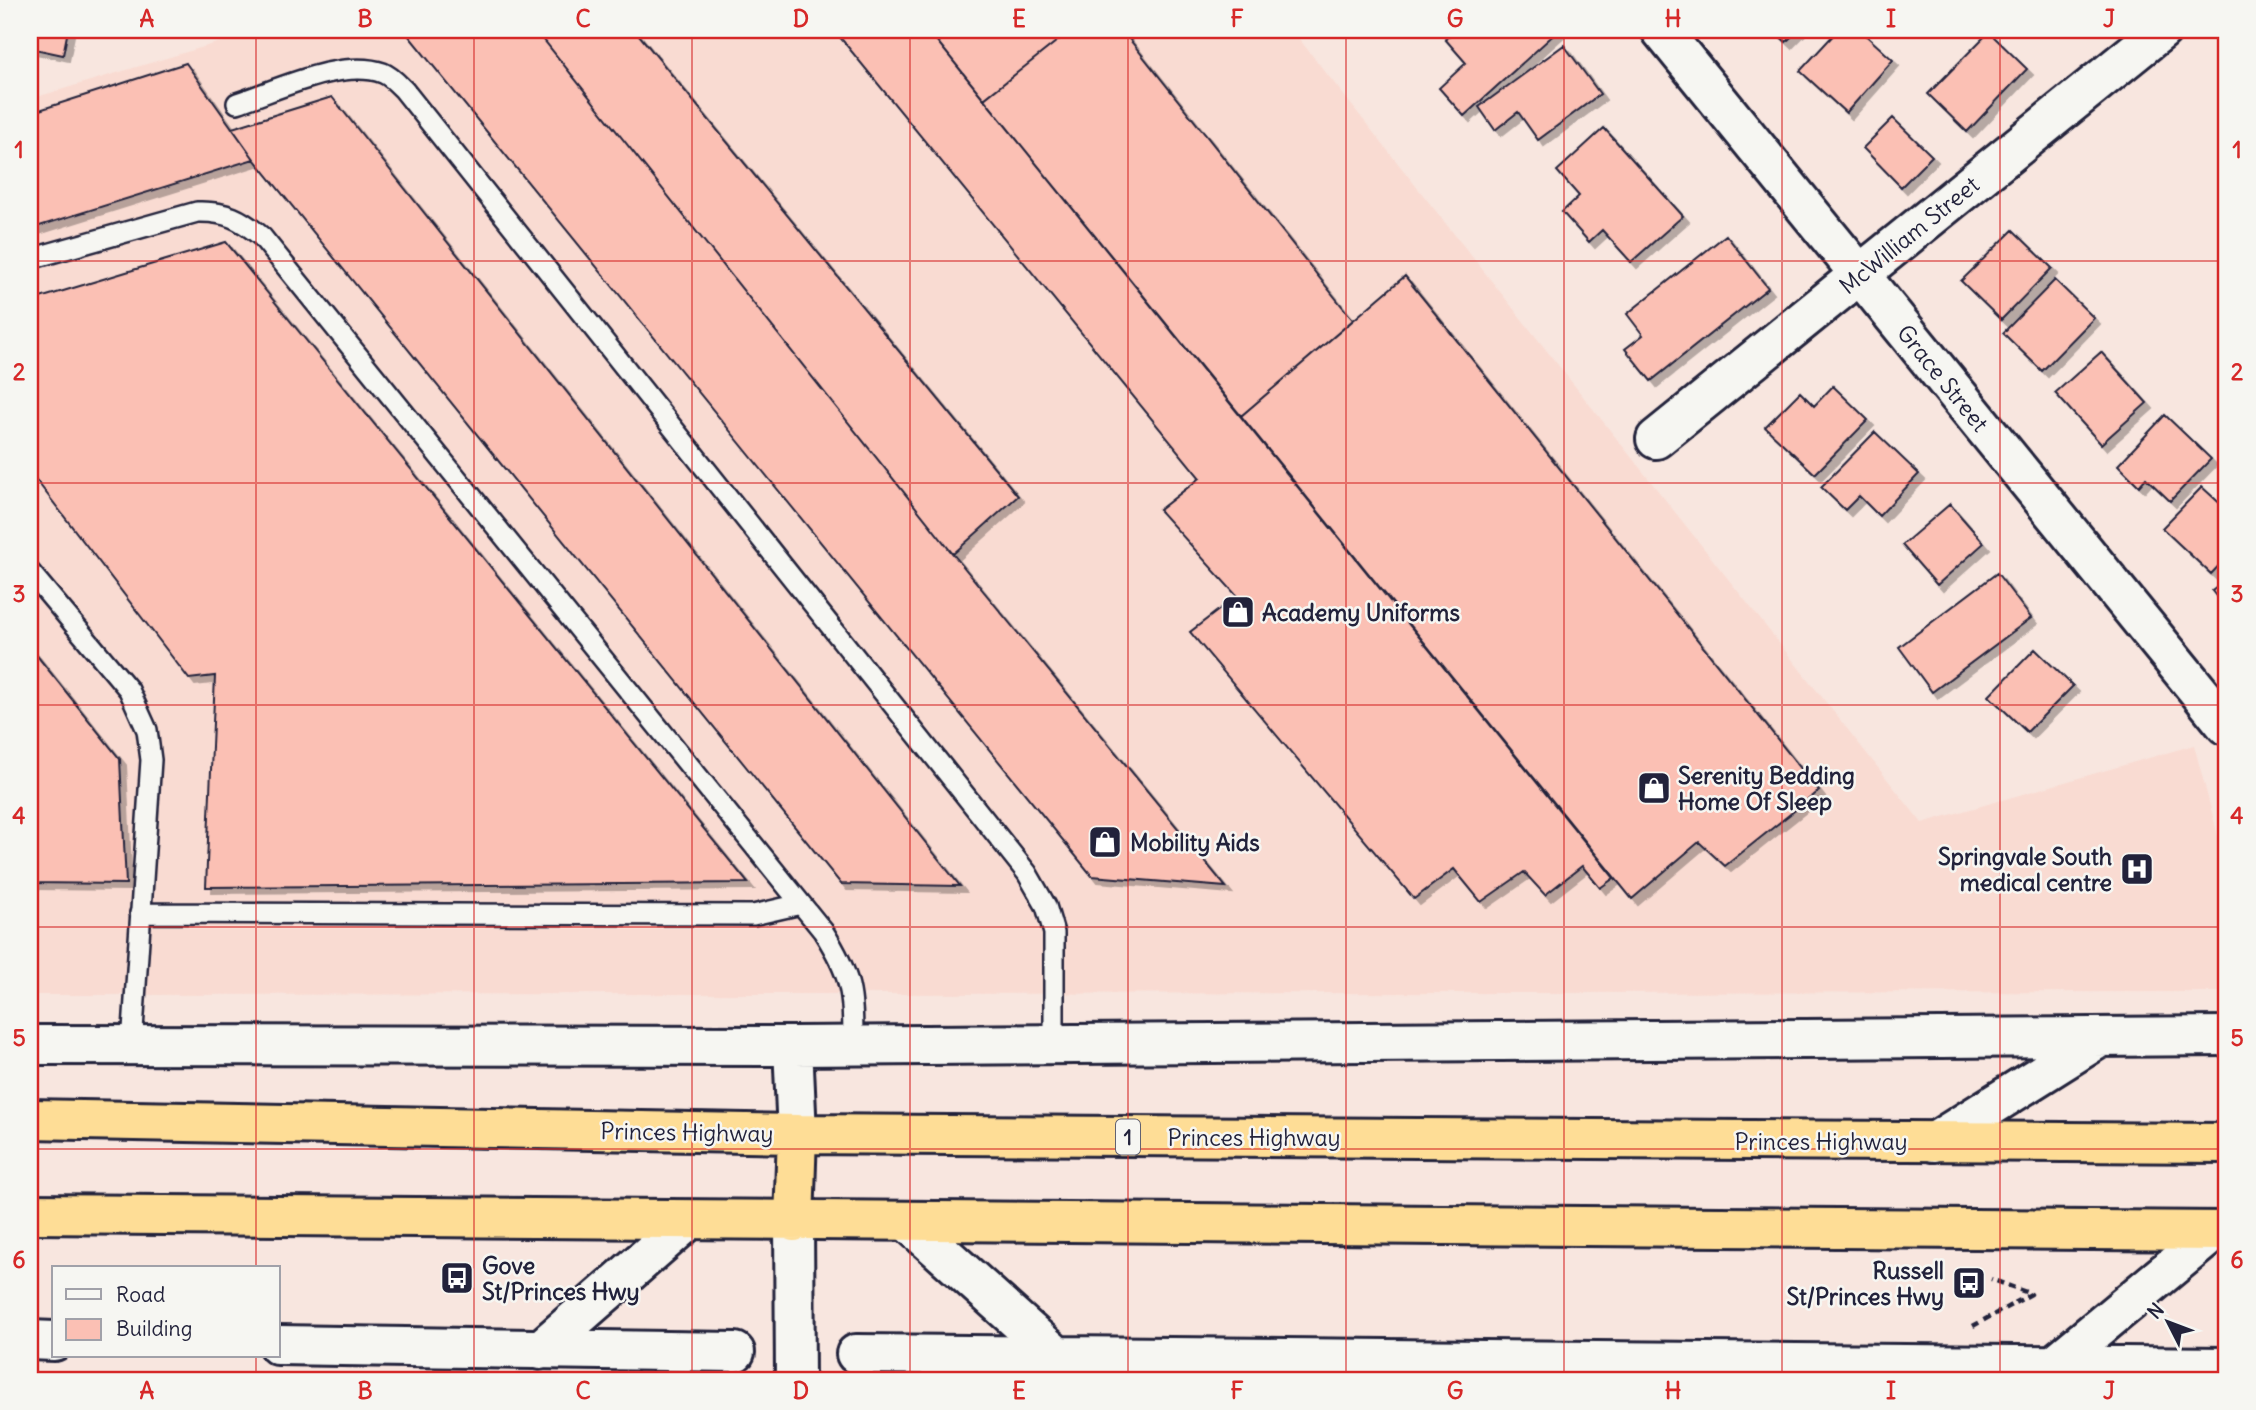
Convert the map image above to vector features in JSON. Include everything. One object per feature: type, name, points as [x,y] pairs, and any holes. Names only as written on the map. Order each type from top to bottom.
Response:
[{"type":"highway","name":"Princes Highway","points":[[30,1119],[797,1135],[2226,1143]]},
{"type":"highway","points":[[794,1222],[797,1135]]},
{"type":"highway","points":[[30,1214],[909,1223],[2221,1231]]},
{"type":"street","name":"Grace Street","points":[[1661,30],[2226,725]]},
{"type":"street","name":"McWilliam Street","points":[[1656,439],[2162,30]]},
{"type":"street","points":[[30,1045],[853,1046],[2226,1036]]},
{"type":"street","points":[[1934,1142],[2101,1037]]},
{"type":"street","points":[[793,1046],[797,1135]]},
{"type":"street","points":[[540,1350],[689,1220]]},
{"type":"street","points":[[794,1222],[795,1380]]},
{"type":"street","points":[[909,1223],[1057,1356]]},
{"type":"street","points":[[2055,1364],[2221,1231]]},
{"type":"street","points":[[30,1340],[52,1341]]},
{"type":"street","points":[[280,1345],[735,1352]]},
{"type":"street","points":[[856,1354],[2226,1367]]},
{"type":"lane","points":[[237,103],[331,72],[362,68],[386,74],[404,90],[1027,873],[1046,906],[1054,933],[1054,1044]]},
{"type":"lane","points":[[30,259],[197,212],[218,211],[240,218],[271,248],[801,904],[843,963],[852,988],[853,1046]]},
{"type":"lane","points":[[30,572],[129,691],[147,730],[151,760],[132,1045]]},
{"type":"lane","points":[[140,913],[753,915],[801,904]]},
{"type":"path","points":[[1960,1363],[1962,1331],[2031,1294],[1991,1279]]},
{"type":"shaded area","points":[[260,30],[1292,30],[1922,823],[2194,745],[2226,866],[2226,992],[30,995],[30,99]]},
{"type":"building","points":[[30,30],[68,30],[63,55],[30,48]]},
{"type":"building","points":[[404,30],[536,30],[953,554],[1226,887],[1092,876]]},
{"type":"building","points":[[536,30],[635,30],[1018,496],[953,554]]},
{"type":"building","points":[[834,30],[928,30],[1614,878],[1600,888],[1582,866],[1545,895],[1524,872],[1481,902],[1454,869],[1414,899],[1190,632],[1237,596],[1159,510],[1200,478]]},
{"type":"building","points":[[928,30],[1071,30],[984,99]]},
{"type":"building","points":[[1071,30],[1122,30],[1353,320],[1241,416],[984,99]]},
{"type":"building","points":[[1456,30],[1559,30],[1464,116],[1439,88],[1466,63],[1445,39]]},
{"type":"building","points":[[1773,30],[1798,30],[1786,42]]},
{"type":"building","points":[[1838,30],[1860,30],[1893,60],[1846,113],[1800,71]]},
{"type":"building","points":[[1989,32],[2027,69],[1967,132],[1928,94]]},
{"type":"building","points":[[1564,45],[1600,94],[1538,140],[1518,112],[1495,130],[1479,107]]},
{"type":"building","points":[[186,63],[254,159],[30,229],[30,113]]},
{"type":"building","points":[[332,97],[960,886],[841,884],[254,159],[232,128]]},
{"type":"building","points":[[1893,118],[1932,156],[1901,187],[1863,148]]},
{"type":"building","points":[[1604,128],[1683,216],[1631,262],[1602,230],[1589,242],[1562,212],[1579,196],[1557,171]]},
{"type":"building","points":[[2013,230],[2052,268],[2001,320],[1961,281]]},
{"type":"building","points":[[1726,235],[1768,288],[1651,381],[1625,349],[1643,335],[1627,314]]},
{"type":"building","points":[[226,242],[748,883],[206,887],[215,676],[189,679],[30,472],[30,301]]},
{"type":"building","points":[[1405,276],[1819,791],[1725,866],[1699,842],[1632,899],[1241,416]]},
{"type":"building","points":[[2055,280],[2094,318],[2042,371],[2003,333]]},
{"type":"building","points":[[2101,352],[2147,403],[2101,444],[2055,393]]},
{"type":"building","points":[[1833,386],[1868,420],[1815,474],[1765,427],[1800,392],[1814,406]]},
{"type":"building","points":[[2165,415],[2211,459],[2170,501],[2146,478],[2139,486],[2118,465]]},
{"type":"building","points":[[1875,432],[1919,474],[1879,516],[1859,496],[1845,510],[1821,487]]},
{"type":"building","points":[[2202,487],[2226,509],[2226,558],[2211,574],[2162,528]]},
{"type":"building","points":[[1950,504],[1984,543],[1937,585],[1902,545]]},
{"type":"building","points":[[1997,573],[2031,618],[1932,692],[1899,647]]},
{"type":"building","points":[[2226,580],[2226,609],[2212,591]]},
{"type":"building","points":[[30,647],[120,759],[126,884],[30,883]]},
{"type":"building","points":[[2035,649],[2073,686],[2027,732],[1989,696]]},
{"type":"place","name":"Academy Uniforms","points":[[1238,612]]},
{"type":"place","name":"Serenity Bedding Home Of Sleep","points":[[1654,788]]},
{"type":"place","name":"Mobility Aids","points":[[1105,842]]},
{"type":"place","name":"Springvale South medical centre","points":[[2137,869]]},
{"type":"place","name":"Gove St/Princes Hwy","points":[[457,1278]]},
{"type":"place","name":"Russell St/Princes Hwy","points":[[1969,1283]]}]
